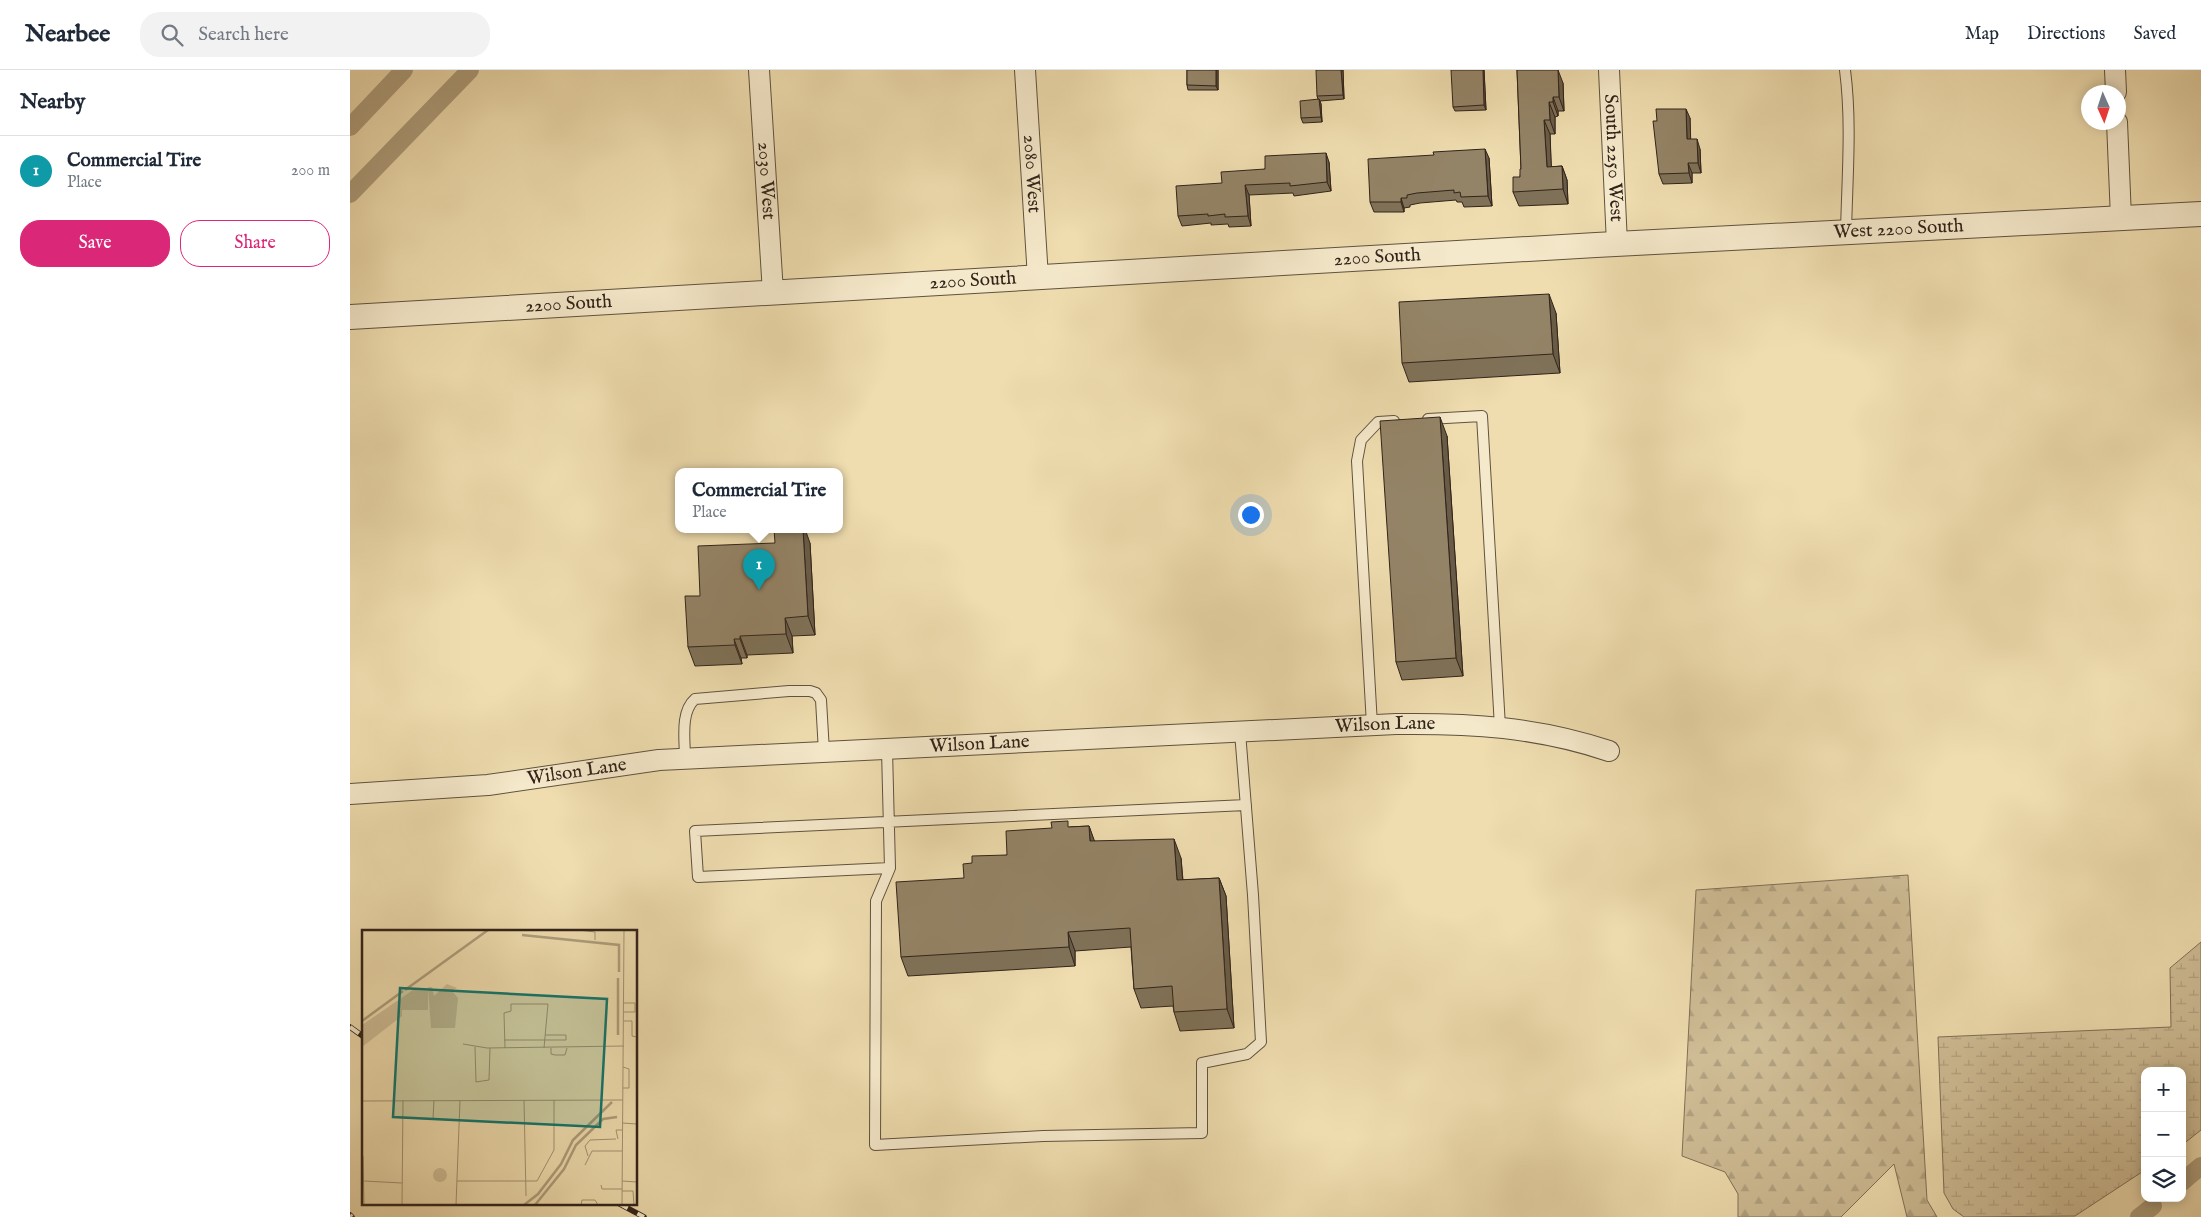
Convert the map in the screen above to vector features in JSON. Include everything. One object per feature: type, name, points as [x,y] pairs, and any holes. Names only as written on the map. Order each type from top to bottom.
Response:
[{"type":"street","name":"2030 West","points":[[759,70],[773,293]]},
{"type":"street","name":"2080 West","points":[[1025,70],[1038,278]]},
{"type":"street","name":"South 2250 West","points":[[1606,245],[1609,70]]},
{"type":"street","points":[[2115,70],[2116,85]]},
{"type":"street","points":[[2117,130],[2121,218]]},
{"type":"street","name":"West 2200 South","points":[[1606,245],[2201,214]]},
{"type":"street","name":"2200 South","points":[[350,317],[1606,245]]},
{"type":"street","name":"Wilson Lane","points":[[350,794],[488,785],[629,764],[685,759],[1372,725],[1463,723],[1500,727],[1583,742],[1609,751]]},
{"type":"lane","points":[[1845,70],[1848,94],[1846,233]]},
{"type":"lane","points":[[1372,725],[1357,461],[1361,440],[1378,422],[1482,416],[1500,727]]},
{"type":"lane","points":[[685,759],[685,717],[689,704],[695,699],[789,691],[810,691],[816,693],[821,700],[824,752]]},
{"type":"lane","points":[[887,750],[890,868],[876,901],[876,1145],[1043,1136],[1202,1133],[1202,1063],[1247,1054],[1261,1042],[1240,732]]},
{"type":"lane","points":[[890,868],[698,877],[695,831],[1246,805]]},
{"type":"green space","points":[[1908,875],[1927,1200],[1937,1217],[1907,1217],[1894,1164],[1841,1217],[1738,1217],[1738,1194],[1725,1172],[1682,1156],[1696,890]]},
{"type":"green space","points":[[2201,942],[2201,1130],[2186,1142],[2186,1067],[2141,1067],[2141,1173],[2075,1216],[1964,1217],[1953,1209],[1944,1193],[1938,1037],[2171,1027],[2170,968]]},
{"type":"building","points":[[1187,70],[1216,70],[1216,86],[1187,85]]},
{"type":"building","points":[[1316,70],[1341,70],[1343,95],[1317,96]]},
{"type":"building","points":[[1451,70],[1483,70],[1484,105],[1453,107]]},
{"type":"building","points":[[1517,70],[1558,70],[1559,97],[1553,97],[1553,102],[1549,102],[1550,120],[1544,120],[1547,167],[1562,166],[1563,189],[1513,192],[1513,177],[1520,177],[1521,169]]},
{"type":"building","points":[[1319,99],[1321,117],[1301,118],[1300,101]]},
{"type":"building","points":[[1656,109],[1686,109],[1687,139],[1697,139],[1698,163],[1688,163],[1689,173],[1659,174],[1653,121],[1657,121]]},
{"type":"building","points":[[1485,149],[1488,196],[1461,197],[1460,192],[1454,193],[1454,190],[1407,195],[1407,198],[1401,198],[1401,202],[1370,202],[1368,159],[1434,155],[1433,152]]},
{"type":"building","points":[[1326,153],[1327,182],[1290,186],[1290,183],[1245,185],[1248,216],[1225,217],[1225,214],[1208,216],[1208,214],[1178,216],[1176,186],[1222,183],[1221,172],[1265,169],[1265,156]]},
{"type":"building","points":[[1549,294],[1553,354],[1402,363],[1399,302]]},
{"type":"building","points":[[1440,417],[1456,658],[1396,662],[1380,421]]},
{"type":"building","points":[[774,533],[803,533],[808,616],[785,618],[786,634],[740,636],[740,639],[734,639],[735,645],[688,647],[685,596],[700,596],[698,546],[775,543]]},
{"type":"building","points":[[1068,821],[1068,827],[1089,826],[1090,841],[1174,839],[1177,880],[1219,878],[1227,1009],[1174,1012],[1172,986],[1134,989],[1130,928],[1068,932],[1069,947],[901,957],[896,882],[964,878],[963,864],[972,863],[972,856],[1007,855],[1006,831],[1052,828],[1051,822]]},
{"type":"waterway","points":[[350,127],[404,70]]},
{"type":"waterway","points":[[350,194],[470,70]]},
{"type":"waterway","points":[[2186,1179],[2201,1166]]},
{"type":"waterway","points":[[2139,1217],[2153,1206]]},
{"type":"railway","points":[[350,1027],[362,1036]]},
{"type":"railway","points":[[620,1204],[644,1217]]},
{"type":"place","name":"Commercial Tire","points":[[759,590]]}]
